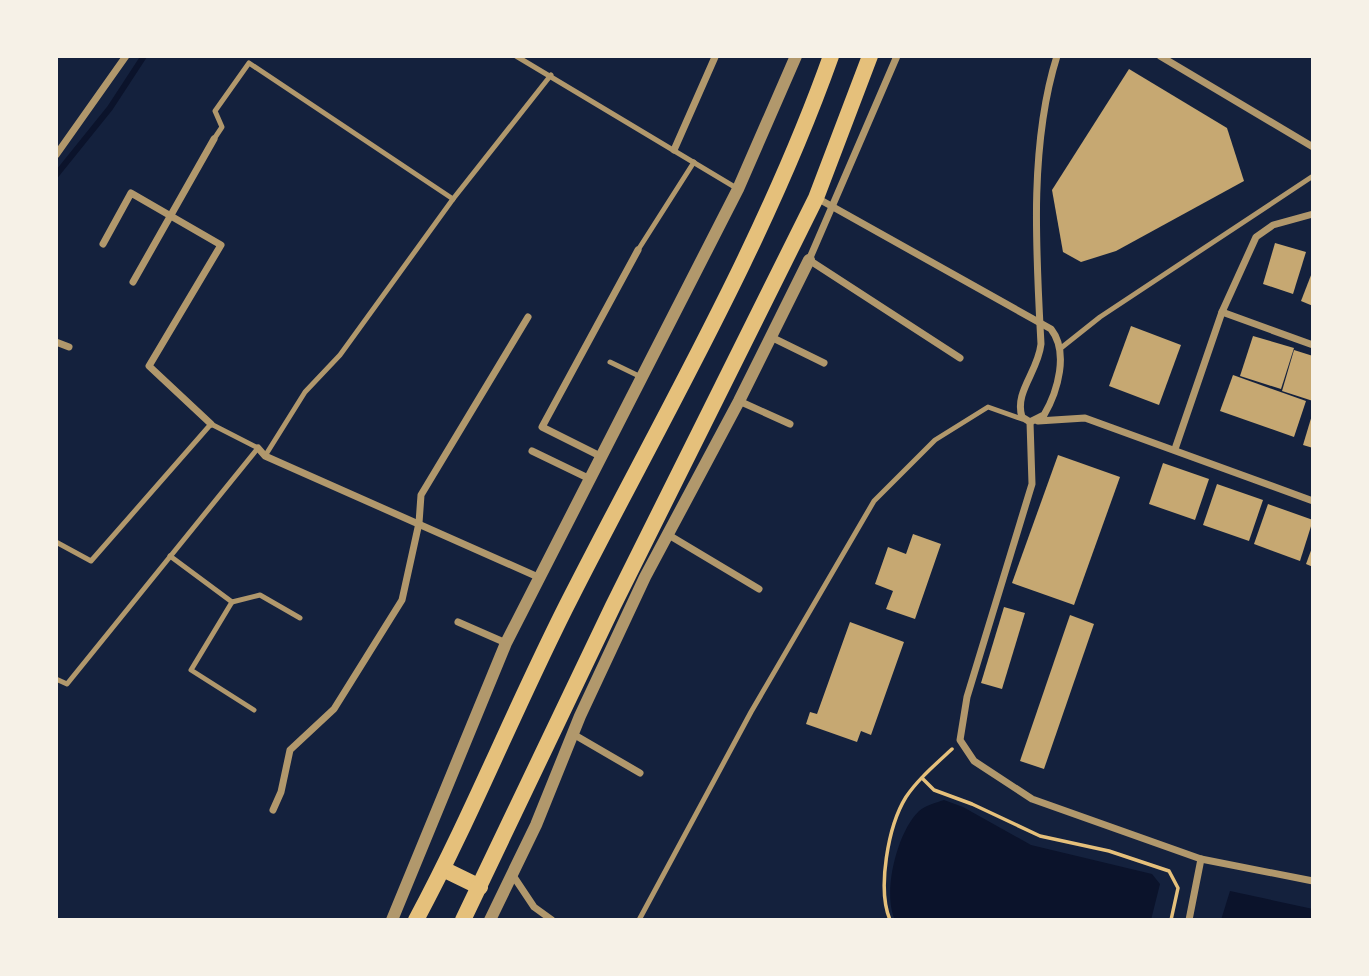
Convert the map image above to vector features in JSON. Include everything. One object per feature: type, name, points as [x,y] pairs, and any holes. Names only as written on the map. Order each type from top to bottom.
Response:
[{"type":"main road","points":[[416,920],[443,869],[570,599],[776,197],[831,56]]},
{"type":"main road","points":[[463,920],[619,594],[816,198],[870,56]]},
{"type":"main road","points":[[443,869],[480,887]]},
{"type":"street","points":[[56,155],[126,56]]},
{"type":"street","points":[[392,920],[506,643],[737,189],[796,56]]},
{"type":"street","points":[[490,920],[536,825],[573,734],[666,534],[739,401],[809,260],[897,56]]},
{"type":"street","points":[[1057,56],[1044,96],[1038,168],[1040,357],[1020,398],[1023,417],[1030,422],[1085,418],[1313,501]]},
{"type":"street","points":[[1160,56],[1313,147]]},
{"type":"street","points":[[674,150],[715,57]]},
{"type":"street","points":[[133,282],[214,139]]},
{"type":"street","points":[[103,244],[131,193],[221,245],[149,366],[211,424]]},
{"type":"street","points":[[816,198],[1051,329],[1061,348],[1051,401],[1044,415],[1030,422]]},
{"type":"street","points":[[1175,449],[1222,312],[1255,237],[1273,225],[1313,214]]},
{"type":"street","points":[[601,457],[542,427],[638,250]]},
{"type":"street","points":[[809,260],[960,358]]},
{"type":"street","points":[[1222,312],[1313,345]]},
{"type":"street","points":[[272,810],[281,792],[290,750],[334,709],[402,600],[419,523],[421,495],[528,317]]},
{"type":"street","points":[[771,337],[824,363]]},
{"type":"street","points":[[56,342],[69,347]]},
{"type":"street","points":[[739,401],[790,424]]},
{"type":"street","points":[[1030,422],[1031,484],[967,697],[960,740],[974,761],[1032,799],[1201,859],[1313,881]]},
{"type":"street","points":[[258,448],[265,456],[538,577]]},
{"type":"street","points":[[532,451],[590,479]]},
{"type":"street","points":[[666,534],[759,589]]},
{"type":"street","points":[[458,622],[506,643]]},
{"type":"street","points":[[573,734],[640,773]]},
{"type":"street","points":[[1189,920],[1201,859]]},
{"type":"street","points":[[512,874],[534,907],[552,920]]},
{"type":"lane","points":[[516,56],[737,189]]},
{"type":"lane","points":[[214,139],[222,127],[215,111],[249,63],[453,199]]},
{"type":"lane","points":[[265,456],[305,392],[340,355],[453,199],[551,75]]},
{"type":"lane","points":[[638,250],[694,162]]},
{"type":"lane","points":[[1061,348],[1100,317],[1313,176]]},
{"type":"lane","points":[[610,362],[641,377]]},
{"type":"lane","points":[[639,920],[751,712],[874,501],[935,440],[988,407],[1030,422]]},
{"type":"lane","points":[[56,542],[91,561],[211,424],[258,448],[67,684],[56,679]]},
{"type":"lane","points":[[170,556],[232,602]]},
{"type":"lane","points":[[254,710],[191,670],[232,602],[260,595],[300,618]]},
{"type":"path","points":[[890,920],[883,896],[888,857],[900,808],[922,778],[960,740]]},
{"type":"path","points":[[922,778],[934,790],[972,804],[1040,836],[1109,851],[1169,871],[1178,888],[1171,920]]},
{"type":"water","points":[[944,800],[963,807],[1031,845],[1152,874],[1160,884],[1151,920],[895,920],[891,908],[891,879],[904,833],[919,811]]},
{"type":"water","points":[[1230,891],[1313,909],[1313,920],[1221,920]]},
{"type":"building","points":[[1129,69],[1227,128],[1244,181],[1116,251],[1081,262],[1063,252],[1052,190]]},
{"type":"building","points":[[1275,243],[1306,252],[1293,294],[1263,284]]},
{"type":"building","points":[[1313,270],[1313,306],[1301,301]]},
{"type":"building","points":[[1131,326],[1181,345],[1159,405],[1109,386]]},
{"type":"building","points":[[1253,336],[1294,348],[1281,389],[1240,376]]},
{"type":"building","points":[[1294,350],[1313,356],[1313,401],[1282,391]]},
{"type":"building","points":[[1233,375],[1306,401],[1294,437],[1220,411]]},
{"type":"building","points":[[1313,415],[1313,448],[1303,445]]},
{"type":"building","points":[[1058,455],[1120,477],[1074,605],[1012,583]]},
{"type":"building","points":[[1163,463],[1209,479],[1195,520],[1149,504]]},
{"type":"building","points":[[1217,484],[1263,500],[1249,541],[1203,525]]},
{"type":"building","points":[[1268,504],[1313,520],[1300,561],[1254,544]]},
{"type":"building","points":[[913,534],[941,544],[915,619],[886,609],[893,591],[875,584],[888,547],[906,554]]},
{"type":"building","points":[[1313,545],[1313,567],[1306,564]]},
{"type":"building","points":[[1004,607],[1025,613],[1002,689],[981,683]]},
{"type":"building","points":[[1070,615],[1094,624],[1044,769],[1020,761]]},
{"type":"building","points":[[850,622],[904,642],[871,735],[861,731],[857,742],[806,724],[810,712],[817,714]]},
{"type":"waterway","points":[[56,175],[110,108],[144,56]]}]
